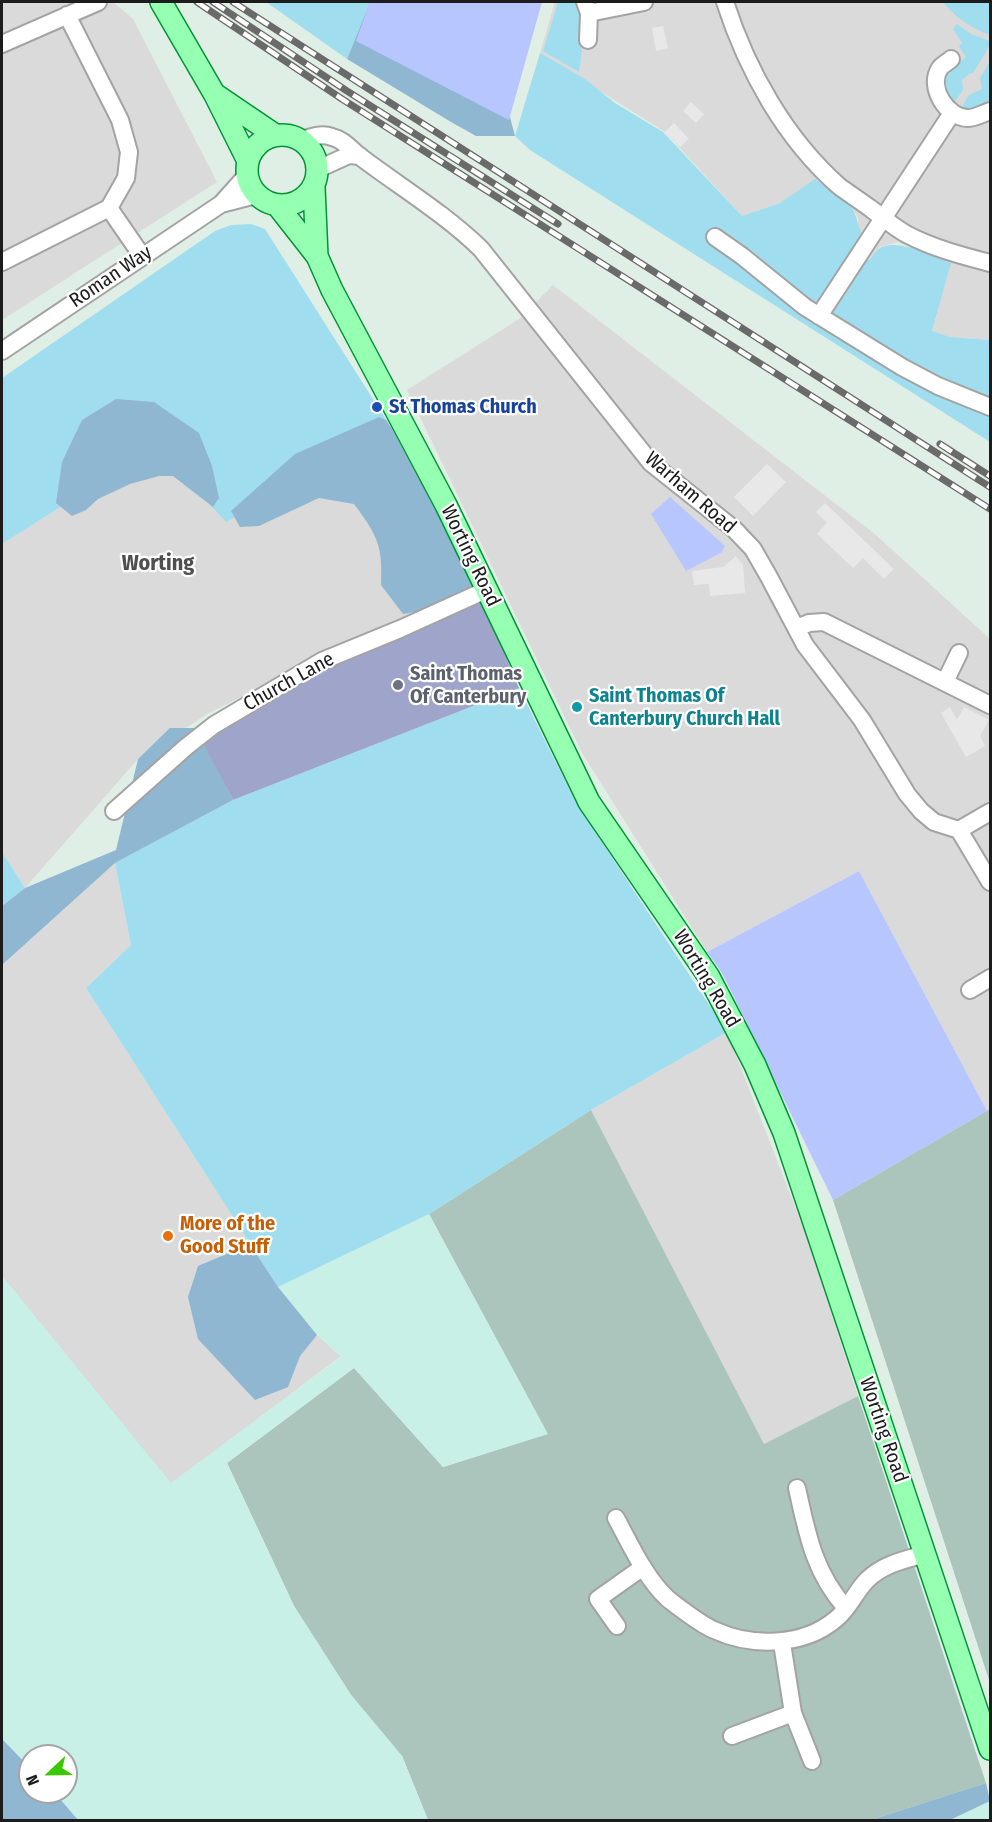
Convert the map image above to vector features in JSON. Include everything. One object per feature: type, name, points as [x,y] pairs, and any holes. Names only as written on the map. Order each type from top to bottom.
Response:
[{"type":"main road","points":[[161,2],[215,95],[248,168]]},
{"type":"main road","points":[[215,95],[275,135]]},
{"type":"main road","points":[[275,135],[287,135],[300,141],[310,148],[316,158],[316,178],[304,199],[293,204],[277,206],[266,202],[256,195],[248,181],[249,155],[257,145],[275,135]]},
{"type":"main road","name":"Worting Road","points":[[316,178],[317,256]]},
{"type":"main road","name":"Worting Road","points":[[277,206],[317,256],[332,290],[436,486],[589,802],[709,977],[754,1065],[784,1133],[990,1749]]},
{"type":"street","points":[[2,44],[98,2]]},
{"type":"street","points":[[588,40],[587,7],[644,2]]},
{"type":"street","points":[[725,2],[736,37],[750,65],[785,124],[811,158],[841,187],[907,234],[941,248],[990,263]]},
{"type":"street","points":[[2,262],[109,208],[126,178],[129,152],[120,120],[67,15]]},
{"type":"street","points":[[951,59],[939,68],[937,89],[941,101],[952,113],[969,118],[990,111]]},
{"type":"street","points":[[819,316],[952,113]]},
{"type":"street","name":"Warham Road","points":[[300,141],[315,135],[331,136],[343,141],[459,228],[481,249],[651,463],[734,529],[753,549],[805,645],[862,720],[907,794],[934,822],[959,830]]},
{"type":"street","points":[[316,178],[349,155],[360,156]]},
{"type":"street","name":"Roman Way","points":[[221,204],[248,168]]},
{"type":"street","name":"Roman Way","points":[[2,351],[221,204],[256,195]]},
{"type":"street","points":[[109,208],[142,256]]},
{"type":"street","points":[[714,237],[819,316],[920,377],[990,407]]},
{"type":"street","name":"Church Lane","points":[[114,812],[214,725],[322,661],[486,590]]},
{"type":"street","points":[[797,628],[809,623],[824,622],[990,705]]},
{"type":"street","points":[[945,682],[959,653]]},
{"type":"street","points":[[990,812],[959,830],[990,882]]},
{"type":"street","points":[[970,990],[990,978]]},
{"type":"street","points":[[797,1488],[816,1560],[831,1591],[846,1608]]},
{"type":"street","points":[[615,1518],[643,1567],[667,1598],[713,1630],[746,1640],[782,1643],[815,1632],[836,1619],[866,1581],[884,1567],[925,1554]]},
{"type":"street","points":[[617,1626],[598,1599],[643,1567]]},
{"type":"street","points":[[782,1643],[793,1713],[812,1761]]},
{"type":"street","points":[[732,1736],[793,1713]]},
{"type":"shaded area","points":[[2,2],[113,2],[133,19],[217,182],[2,320]]},
{"type":"shaded area","points":[[266,2],[370,2],[347,59]]},
{"type":"shaded area","points":[[370,2],[510,117],[515,136],[476,136],[347,59]]},
{"type":"shaded area","points":[[370,2],[542,2],[509,120],[356,41]]},
{"type":"shaded area","points":[[555,2],[990,2],[990,340],[950,337],[932,332],[950,263],[898,242],[880,247],[870,260],[854,250],[862,233],[858,225],[858,218],[850,204],[815,180],[780,203],[742,216],[665,132],[540,53]]},
{"type":"shaded area","points":[[558,2],[576,2],[579,10],[582,36],[579,72],[543,51]]},
{"type":"shaded area","points":[[943,2],[990,2],[990,35],[964,22]]},
{"type":"shaded area","points":[[957,24],[971,34],[990,41],[990,45],[973,73],[962,80],[963,90],[953,104],[945,88],[946,77],[948,72],[966,57],[959,46],[962,43],[953,29]]},
{"type":"shaded area","points":[[663,26],[668,48],[656,51],[652,28]]},
{"type":"shaded area","points":[[540,53],[585,79],[615,103],[663,132],[742,216],[780,203],[815,179],[851,206],[862,233],[854,250],[869,260],[882,247],[898,245],[917,249],[951,263],[932,331],[950,337],[990,340],[990,442],[530,150],[515,136]]},
{"type":"shaded area","points":[[990,61],[990,99],[977,108],[961,108],[969,95],[982,89],[980,78]]},
{"type":"shaded area","points":[[691,102],[704,114],[696,123],[683,111]]},
{"type":"shaded area","points":[[674,123],[689,139],[680,147],[665,132]]},
{"type":"shaded area","points":[[251,224],[265,229],[392,429],[226,522],[157,446],[2,544],[2,378],[215,231],[231,225]]},
{"type":"shaded area","points":[[553,285],[876,535],[990,639],[990,1109],[987,1111],[859,871],[707,952],[582,753],[407,390],[519,319]]},
{"type":"shaded area","points":[[116,399],[154,402],[199,433],[212,466],[219,498],[213,507],[173,476],[159,476],[130,484],[98,499],[86,510],[72,516],[56,503],[62,462],[82,420]]},
{"type":"shaded area","points":[[379,417],[386,420],[392,429],[476,585],[472,590],[429,610],[403,614],[381,585],[381,560],[377,541],[354,504],[319,498],[259,526],[240,527],[231,511],[295,454]]},
{"type":"shaded area","points":[[392,429],[476,585],[321,657],[209,713],[138,759],[25,888],[2,852],[2,544],[157,446]]},
{"type":"shaded area","points":[[767,464],[786,482],[753,516],[734,497]]},
{"type":"shaded area","points":[[670,497],[725,546],[722,552],[686,571],[651,514]]},
{"type":"shaded area","points":[[825,503],[894,569],[884,579],[863,558],[853,568],[817,534],[827,523],[816,512]]},
{"type":"shaded area","points":[[736,556],[743,565],[745,593],[710,596],[709,584],[694,585],[692,571],[723,567]]},
{"type":"shaded area","points":[[476,585],[519,688],[233,800],[199,736]]},
{"type":"shaded area","points":[[519,688],[576,803],[727,1032],[591,1110],[429,1214],[278,1287],[86,988],[131,945],[115,863],[233,800]]},
{"type":"shaded area","points":[[950,707],[957,720],[964,707],[989,720],[980,736],[985,746],[966,757],[941,713]]},
{"type":"shaded area","points":[[170,728],[196,728],[233,800],[115,863],[2,965],[2,906],[25,888],[116,850],[138,759]]},
{"type":"shaded area","points":[[2,852],[25,888],[2,906]]},
{"type":"shaded area","points":[[115,863],[131,945],[86,988],[278,1287],[317,1335],[341,1356],[171,1484],[2,1276],[2,965]]},
{"type":"shaded area","points":[[859,871],[987,1111],[833,1200],[722,973],[707,952]]},
{"type":"shaded area","points":[[727,1032],[806,1235],[858,1396],[764,1444],[591,1110]]},
{"type":"shaded area","points":[[990,1109],[990,1683],[833,1200]]},
{"type":"shaded area","points":[[591,1110],[764,1444],[858,1396],[986,1783],[871,1820],[428,1820],[402,1756],[351,1695],[294,1606],[227,1463],[354,1368],[443,1467],[547,1434],[429,1214]]},
{"type":"shaded area","points":[[429,1214],[548,1434],[443,1467],[354,1368],[227,1463],[294,1606],[351,1695],[402,1756],[428,1820],[18,1820],[2,1800],[2,1276],[171,1483],[341,1357],[317,1335],[278,1287]]},
{"type":"shaded area","points":[[250,1244],[278,1287],[317,1335],[300,1356],[288,1387],[255,1400],[198,1339],[188,1297],[198,1266]]},
{"type":"shaded area","points":[[2,1739],[18,1756],[18,1804],[64,1804],[78,1820],[2,1820]]},
{"type":"shaded area","points":[[986,1783],[990,1801],[950,1820],[871,1820]]},
{"type":"shaded area","points":[[990,1801],[990,1820],[950,1820]]},
{"type":"railway","points":[[197,2],[342,99],[990,509]]},
{"type":"railway","points":[[213,2],[347,91],[558,224]]},
{"type":"railway","points":[[233,2],[990,487]]},
{"type":"railway","points":[[940,444],[990,476]]},
{"type":"place","name":"St Thomas Church","points":[[377,407]]},
{"type":"place","name":"Saint Thomas Of Canterbury","points":[[398,685]]},
{"type":"place","name":"Saint Thomas Of Canterbury Church Hall","points":[[577,707]]},
{"type":"place","name":"More of the Good Stuff","points":[[168,1236]]},
{"type":"district","name":"Worting","points":[[158,564]]}]
